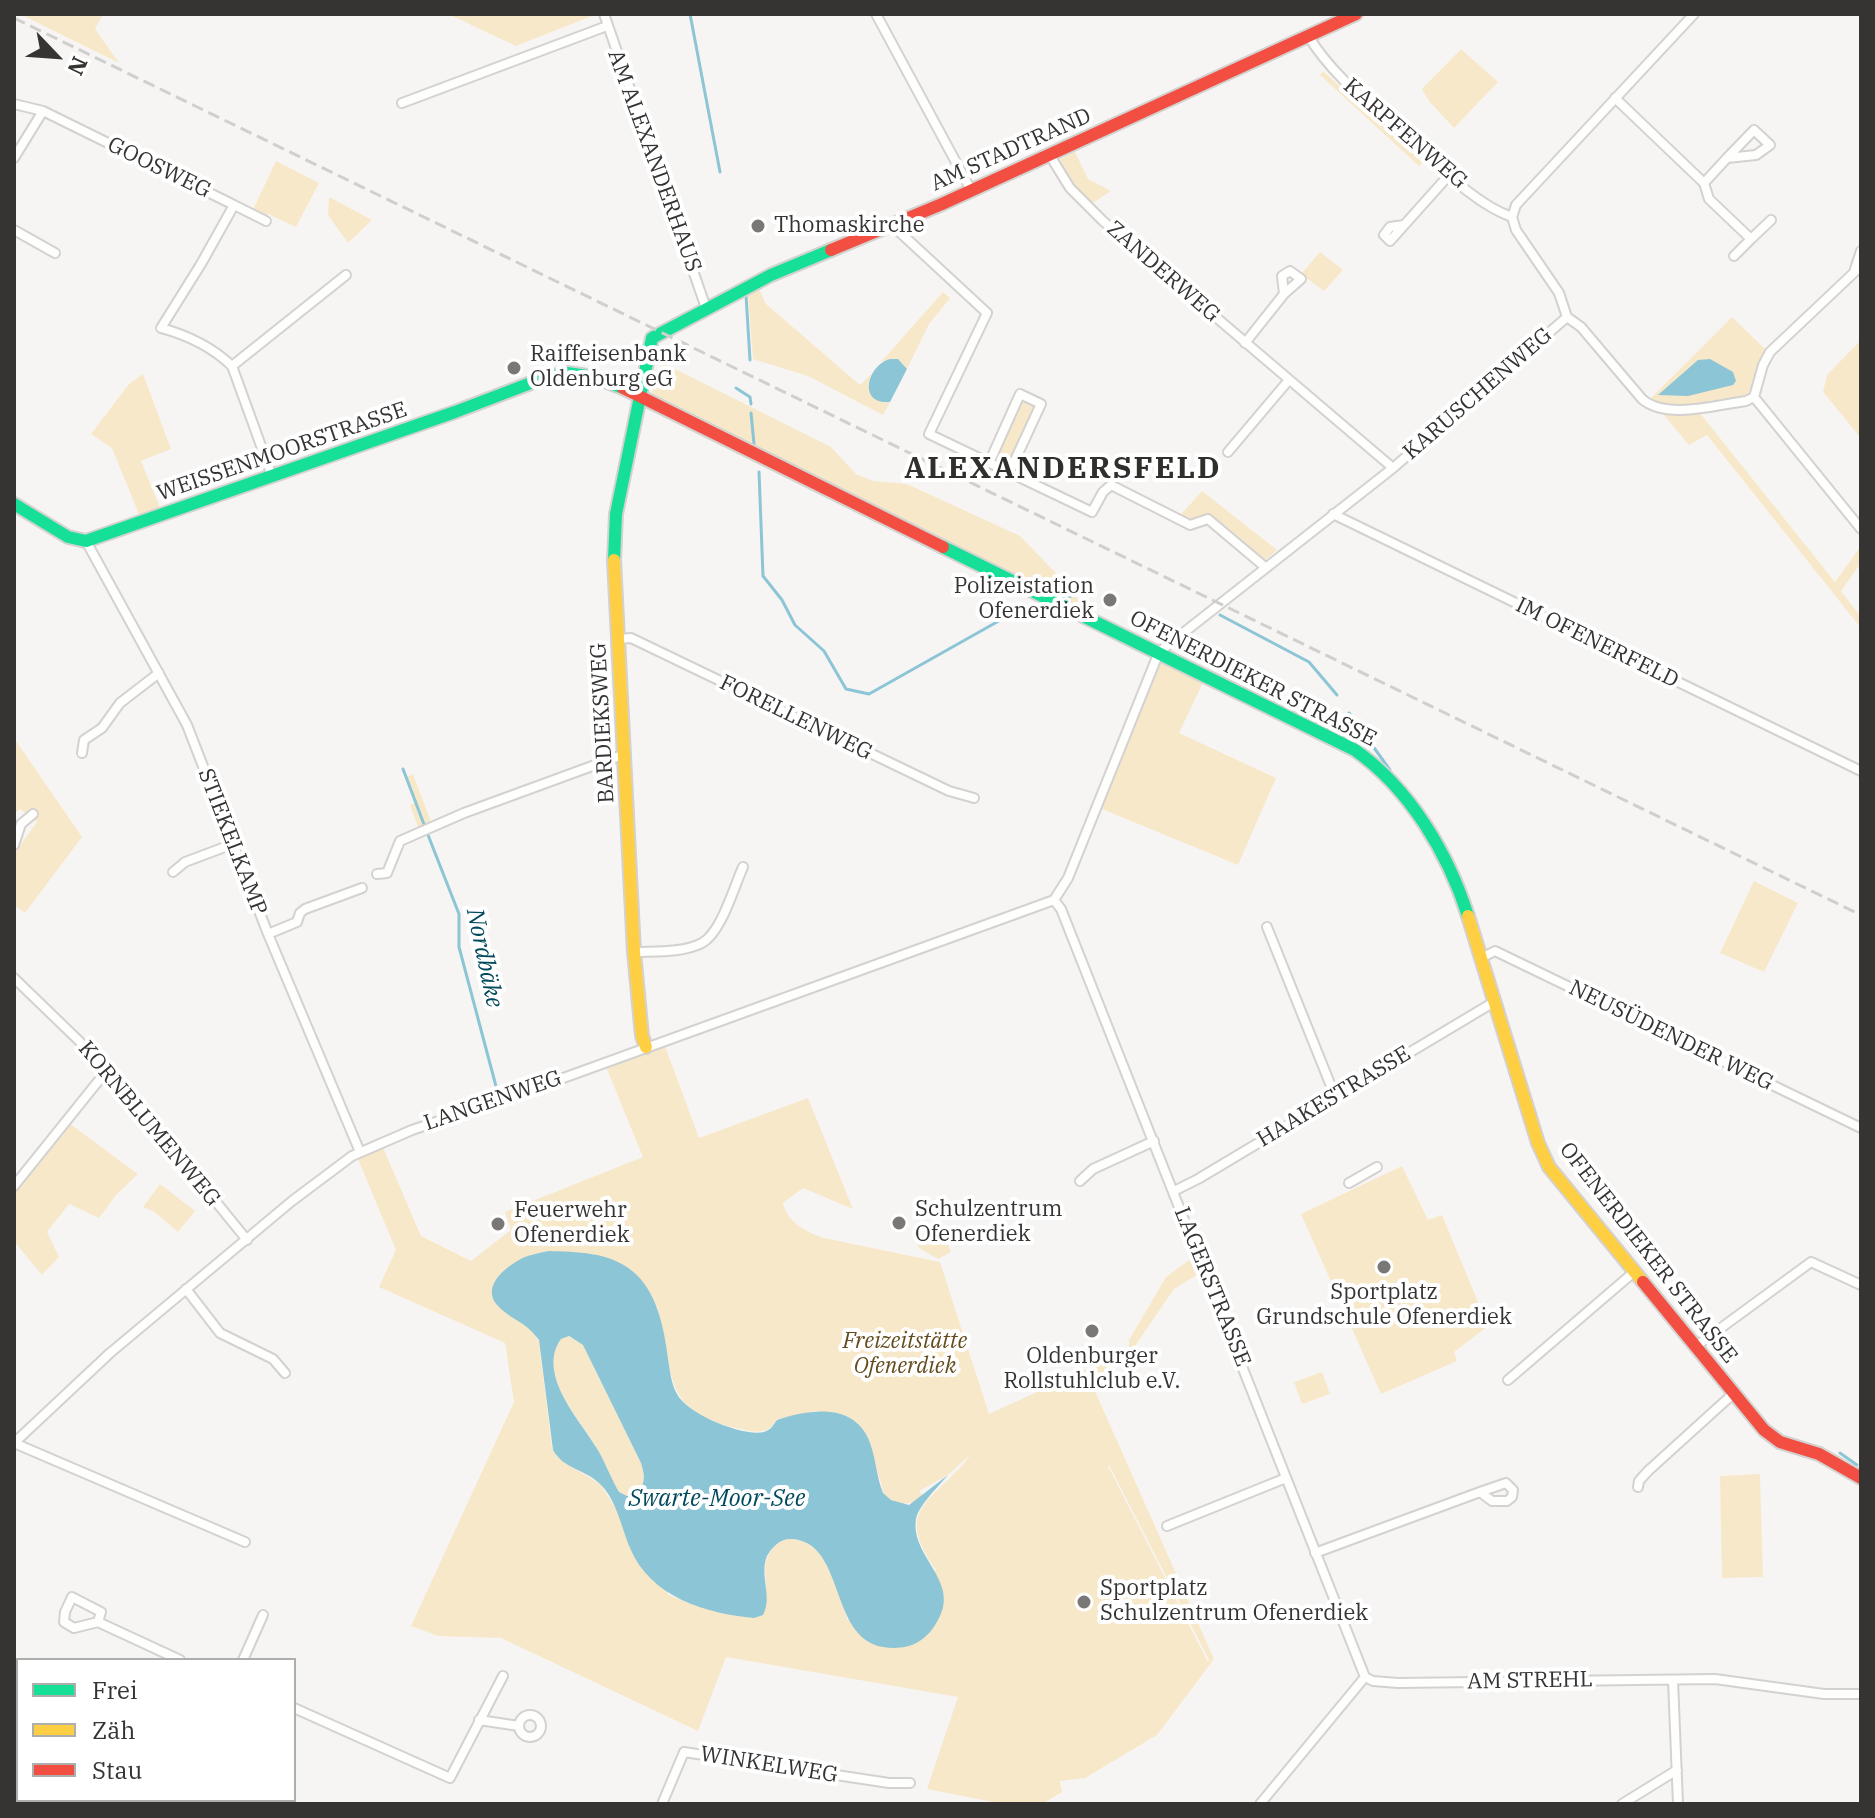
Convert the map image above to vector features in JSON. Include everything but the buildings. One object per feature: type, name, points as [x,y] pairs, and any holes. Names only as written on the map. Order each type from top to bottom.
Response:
[{"type":"street","name":"AM ALEXANDERHAUS","points":[[604,14],[706,308]]},
{"type":"street","points":[[876,14],[971,190]]},
{"type":"street","name":"AM STADTRAND","points":[[640,399],[652,338],[706,308],[804,260],[971,190],[1356,14]]},
{"type":"street","points":[[1512,217],[1516,205],[1694,14]]},
{"type":"street","points":[[402,103],[607,26]]},
{"type":"street","name":"KARPFENWEG","points":[[1309,37],[1338,75],[1449,175],[1496,212],[1512,217]]},
{"type":"street","points":[[1615,98],[1704,183],[1709,199],[1751,239]]},
{"type":"street","name":"GOOSWEG","points":[[14,104],[43,111],[234,205],[161,328],[179,333],[218,353],[232,366]]},
{"type":"street","points":[[14,158],[43,111]]},
{"type":"street","points":[[1704,183],[1727,158],[1754,130],[1770,145],[1756,155],[1727,158]]},
{"type":"street","name":"ZANDERWEG","points":[[1049,154],[1070,188],[1088,207],[1393,468]]},
{"type":"street","points":[[1404,225],[1449,175]]},
{"type":"street","points":[[234,205],[266,221]]},
{"type":"street","name":"KARUSCHENWEG","points":[[1159,652],[1393,468],[1567,317],[1559,293],[1516,230],[1512,217]]},
{"type":"street","points":[[1734,256],[1771,220]]},
{"type":"street","points":[[892,225],[987,313],[929,434],[1092,512],[1103,492],[1111,485],[1190,525],[1208,519],[1265,567]]},
{"type":"street","points":[[14,230],[55,253]]},
{"type":"street","points":[[1852,273],[1859,264],[1861,251]]},
{"type":"street","points":[[1567,317],[1581,327],[1642,399],[1655,407],[1678,410],[1746,401],[1754,397],[1765,359],[1861,266]]},
{"type":"street","points":[[272,476],[232,366],[346,275]]},
{"type":"street","points":[[1245,343],[1284,294]]},
{"type":"street","name":"OFENERDIEKER STRASSE","points":[[567,373],[594,377],[640,399],[1159,652],[1371,760],[1405,796],[1443,857],[1461,895],[1542,1155],[1764,1430],[1780,1442],[1819,1454],[1861,1478]]},
{"type":"street","name":"WEISSENMOORSTRASSE","points":[[86,541],[544,378],[567,373]]},
{"type":"street","points":[[1228,452],[1288,381]]},
{"type":"street","points":[[989,463],[1020,394],[1041,404],[1009,473]]},
{"type":"street","points":[[1754,397],[1861,529]]},
{"type":"street","name":"BARDIEKSWEG","points":[[640,399],[616,514],[614,557],[634,952],[642,1036],[646,1047]]},
{"type":"street","points":[[14,504],[68,537],[86,541]]},
{"type":"street","name":"IM OFENERFELD","points":[[1333,514],[1861,771]]},
{"type":"street","name":"STIEKELKAMP","points":[[86,541],[187,725],[268,934],[360,1152]]},
{"type":"street","name":"FORELLENWEG","points":[[619,639],[631,638],[949,791],[974,798]]},
{"type":"street","points":[[1054,900],[1068,878],[1159,652]]},
{"type":"street","points":[[82,753],[84,740],[102,728],[120,703],[159,673]]},
{"type":"street","points":[[377,874],[387,873],[400,841],[464,813],[625,754]]},
{"type":"street","points":[[14,845],[21,824],[33,814]]},
{"type":"street","points":[[173,872],[185,862],[233,844]]},
{"type":"street","points":[[634,952],[685,948],[703,943],[716,929],[743,867]]},
{"type":"street","points":[[268,934],[297,922],[305,909],[362,888]]},
{"type":"street","name":"LANGENWEG","points":[[14,1443],[91,1370],[186,1289],[316,1181],[360,1152],[475,1107],[533,1089],[1054,900]]},
{"type":"street","name":"LAGERSTRASSE","points":[[1054,900],[1074,940],[1365,1677]]},
{"type":"street","points":[[1267,927],[1335,1096]]},
{"type":"street","name":"NEUSÜDENDER WEG","points":[[1481,958],[1495,951],[1861,1128]]},
{"type":"street","name":"KORNBLUMENWEG","points":[[14,978],[108,1069],[247,1240]]},
{"type":"street","name":"HAAKESTRASSE","points":[[1174,1191],[1494,1002]]},
{"type":"street","points":[[14,1186],[108,1069]]},
{"type":"street","points":[[1080,1181],[1093,1169],[1154,1141]]},
{"type":"street","points":[[1349,1183],[1377,1167]]},
{"type":"street","points":[[1695,1347],[1811,1262],[1861,1285]]},
{"type":"street","points":[[1508,1380],[1634,1272]]},
{"type":"street","points":[[186,1289],[220,1333],[273,1359],[285,1373]]},
{"type":"street","points":[[1638,1487],[1648,1471],[1734,1393]]},
{"type":"street","points":[[14,1443],[245,1542]]},
{"type":"street","points":[[1167,1526],[1286,1478]]},
{"type":"street","points":[[1315,1553],[1480,1492]]},
{"type":"street","points":[[98,1622],[101,1612],[72,1597],[64,1622],[74,1628],[98,1622],[176,1658]]},
{"type":"street","points":[[244,1658],[263,1615]]},
{"type":"street","points":[[296,1709],[450,1778],[503,1676]]},
{"type":"street","points":[[1260,1804],[1365,1677]]},
{"type":"street","name":"AM STREHL","points":[[1365,1677],[1384,1683],[1727,1679],[1824,1694],[1861,1694]]},
{"type":"street","points":[[1673,1680],[1678,1804]]},
{"type":"street","points":[[479,1720],[519,1726]]},
{"type":"street","name":"WINKELWEG","points":[[662,1804],[684,1752],[889,1783],[910,1783]]},
{"type":"street","points":[[1622,1804],[1677,1770]]},
{"type":"green space","points":[[20,14],[103,14],[95,29],[119,63]]},
{"type":"green space","points":[[448,14],[597,14],[516,46]]},
{"type":"green space","points":[[1461,49],[1498,82],[1454,128],[1422,89]]},
{"type":"green space","points":[[1323,71],[1423,163],[1419,166],[1320,75]]},
{"type":"green space","points":[[1075,152],[1088,179],[1111,191],[1091,204],[1071,183],[1062,165],[1061,159]]},
{"type":"green space","points":[[276,161],[319,183],[296,227],[268,214],[260,218],[251,214]]},
{"type":"green space","points":[[329,197],[372,220],[348,243],[328,215]]},
{"type":"green space","points":[[1320,252],[1343,270],[1324,291],[1301,274]]},
{"type":"green space","points":[[759,289],[766,304],[860,385],[871,374],[868,386],[884,403],[890,402],[883,415],[808,376],[753,359],[748,295]]},
{"type":"green space","points":[[943,292],[950,298],[929,324],[907,369],[896,361],[881,362]]},
{"type":"green space","points":[[1732,317],[1766,350],[1753,388],[1744,397],[1680,407],[1655,403],[1651,398]]},
{"type":"green space","points":[[1861,340],[1861,438],[1823,392],[1827,375]]},
{"type":"green space","points":[[665,364],[831,447],[856,474],[873,481],[907,484],[1020,536],[1071,589],[1086,611],[651,404],[655,370]]},
{"type":"green space","points":[[143,374],[171,449],[141,461],[163,515],[142,522],[112,448],[91,434],[129,384]]},
{"type":"green space","points":[[1020,394],[1041,404],[1009,473],[989,463]]},
{"type":"green space","points":[[1695,407],[1835,582],[1861,546],[1861,563],[1841,591],[1861,617],[1861,628],[1707,435],[1689,445],[1659,409]]},
{"type":"green space","points":[[1202,491],[1277,550],[1265,560],[1208,519],[1190,525],[1177,519]]},
{"type":"green space","points":[[1159,652],[1206,676],[1179,733],[1276,778],[1238,865],[1097,807]]},
{"type":"green space","points":[[14,738],[82,837],[25,913],[14,905],[14,854],[37,822],[20,809],[14,814]]},
{"type":"green space","points":[[413,774],[433,827],[420,833],[410,805],[416,802],[406,777]]},
{"type":"green space","points":[[1754,881],[1798,903],[1764,972],[1720,953]]},
{"type":"green space","name":"Freizeitstätte Ofenerdiek","points":[[665,1046],[699,1138],[808,1098],[853,1209],[803,1188],[783,1203],[785,1210],[804,1229],[824,1238],[940,1262],[989,1414],[1129,1350],[1129,1340],[1166,1277],[1192,1258],[1198,1274],[1174,1289],[1126,1359],[1090,1380],[1214,1659],[1157,1735],[1085,1778],[1060,1781],[1062,1792],[1042,1804],[1003,1804],[927,1789],[958,1697],[726,1657],[698,1731],[501,1638],[438,1636],[411,1626],[514,1402],[505,1343],[379,1287],[396,1250],[356,1154],[381,1143],[421,1236],[471,1261],[511,1230],[505,1212],[643,1157],[606,1067]],"holes":[[[657,1307],[676,1388],[684,1402],[717,1423],[760,1432],[771,1427],[777,1419],[816,1411],[858,1424],[867,1436],[884,1494],[903,1504],[924,1497],[919,1491],[948,1475],[971,1454],[932,1495],[918,1518],[917,1532],[936,1570],[848,1620],[835,1582],[821,1556],[802,1541],[789,1539],[778,1543],[768,1555],[765,1566],[766,1593],[754,1618],[696,1606],[669,1595],[601,1485],[568,1465],[552,1449],[539,1342],[531,1329],[510,1315]],[[1108,1466],[1209,1660],[1208,1662]]]},
{"type":"green space","points":[[66,1121],[138,1174],[117,1194],[99,1218],[69,1204],[47,1232],[59,1257],[42,1275],[14,1241],[14,1186]]},
{"type":"green space","name":"Sportplatz Grundschule Ofenerdiek","points":[[1402,1166],[1428,1220],[1442,1215],[1488,1326],[1454,1352],[1457,1361],[1381,1394],[1301,1214]]},
{"type":"green space","points":[[160,1184],[195,1211],[178,1232],[153,1211],[143,1207]]},
{"type":"green space","points":[[939,1223],[951,1252],[938,1259],[919,1248],[916,1238]]},
{"type":"green space","points":[[568,1336],[583,1345],[641,1463],[644,1480],[636,1496],[619,1492],[599,1452],[563,1396],[554,1367],[555,1353],[561,1339]]},
{"type":"green space","points":[[1322,1372],[1330,1394],[1302,1404],[1294,1382]]},
{"type":"green space","points":[[1760,1474],[1763,1577],[1722,1578],[1720,1476]]},
{"type":"water","points":[[890,359],[898,359],[907,369],[890,402],[880,401],[873,398],[869,384],[875,369]]},
{"type":"water","points":[[1710,359],[1733,372],[1736,381],[1733,385],[1688,396],[1658,395],[1698,360]]},
{"type":"water","name":"Swarte-Moor-See","points":[[549,1251],[602,1256],[622,1264],[640,1278],[658,1310],[675,1390],[683,1402],[703,1416],[755,1433],[768,1430],[777,1420],[801,1414],[840,1414],[860,1426],[868,1438],[883,1493],[891,1500],[909,1505],[948,1475],[925,1502],[916,1519],[920,1545],[940,1581],[943,1593],[938,1620],[922,1640],[897,1648],[883,1647],[866,1640],[853,1626],[820,1555],[808,1544],[790,1539],[777,1544],[767,1556],[764,1571],[766,1608],[763,1615],[754,1618],[699,1607],[666,1591],[651,1579],[630,1548],[607,1492],[596,1480],[563,1462],[553,1450],[539,1340],[494,1301],[492,1288],[506,1269],[522,1258]],"holes":[[[569,1336],[583,1345],[641,1463],[644,1480],[636,1495],[627,1496],[619,1492],[557,1381],[555,1353],[561,1339]]]},
{"type":"waterway","points":[[690,14],[720,172]]},
{"type":"waterway","points":[[746,295],[750,360]]},
{"type":"waterway","points":[[736,388],[750,397],[751,404]]},
{"type":"waterway","points":[[751,413],[754,444]]},
{"type":"waterway","points":[[759,472],[763,576],[782,600],[795,625],[824,651],[846,689],[869,694],[1020,609]]},
{"type":"waterway","points":[[1060,598],[1071,596]]},
{"type":"waterway","points":[[1220,615],[1309,662],[1337,695]]},
{"type":"waterway","points":[[1349,713],[1390,770]]},
{"type":"waterway","name":"Nordbäke","points":[[403,769],[425,827]]},
{"type":"waterway","name":"Nordbäke","points":[[428,835],[459,914],[459,947],[497,1090]]},
{"type":"waterway","points":[[1840,1453],[1857,1465]]},
{"type":"railway","points":[[14,18],[1861,915]]},
{"type":"traffic: fast","points":[[614,560],[616,514],[652,338],[771,275],[831,250]]},
{"type":"traffic: fast","points":[[14,504],[68,537],[86,541],[544,378],[567,373],[594,377],[623,388]]},
{"type":"traffic: fast","points":[[943,547],[1355,750],[1393,784],[1425,824],[1450,869],[1468,916]]},
{"type":"traffic: slow","points":[[614,560],[634,952],[642,1036],[646,1047]]},
{"type":"traffic: slow","points":[[1468,916],[1538,1143],[1549,1167],[1643,1282]]},
{"type":"traffic: jam","points":[[831,250],[942,204],[1356,14]]},
{"type":"traffic: jam","points":[[623,388],[943,547]]},
{"type":"traffic: jam","points":[[1643,1282],[1764,1430],[1780,1442],[1819,1454],[1861,1478]]},
{"type":"place","name":"Thomaskirche","points":[[758,226]]},
{"type":"place","name":"Raiffeisenbank Oldenburg eG","points":[[514,368]]},
{"type":"place","name":"Polizeistation Ofenerdiek","points":[[1110,600]]},
{"type":"place","name":"Schulzentrum Ofenerdiek","points":[[899,1223]]},
{"type":"place","name":"Feuerwehr Ofenerdiek","points":[[498,1224]]},
{"type":"place","name":"Sportplatz Grundschule Ofenerdiek","points":[[1384,1267]]},
{"type":"place","name":"Oldenburger Rollstuhlclub e.V.","points":[[1092,1331]]},
{"type":"place","name":"Sportplatz Schulzentrum Ofenerdiek","points":[[1084,1602]]},
{"type":"district","name":"ALEXANDERSFELD","points":[[1063,469]]}]
